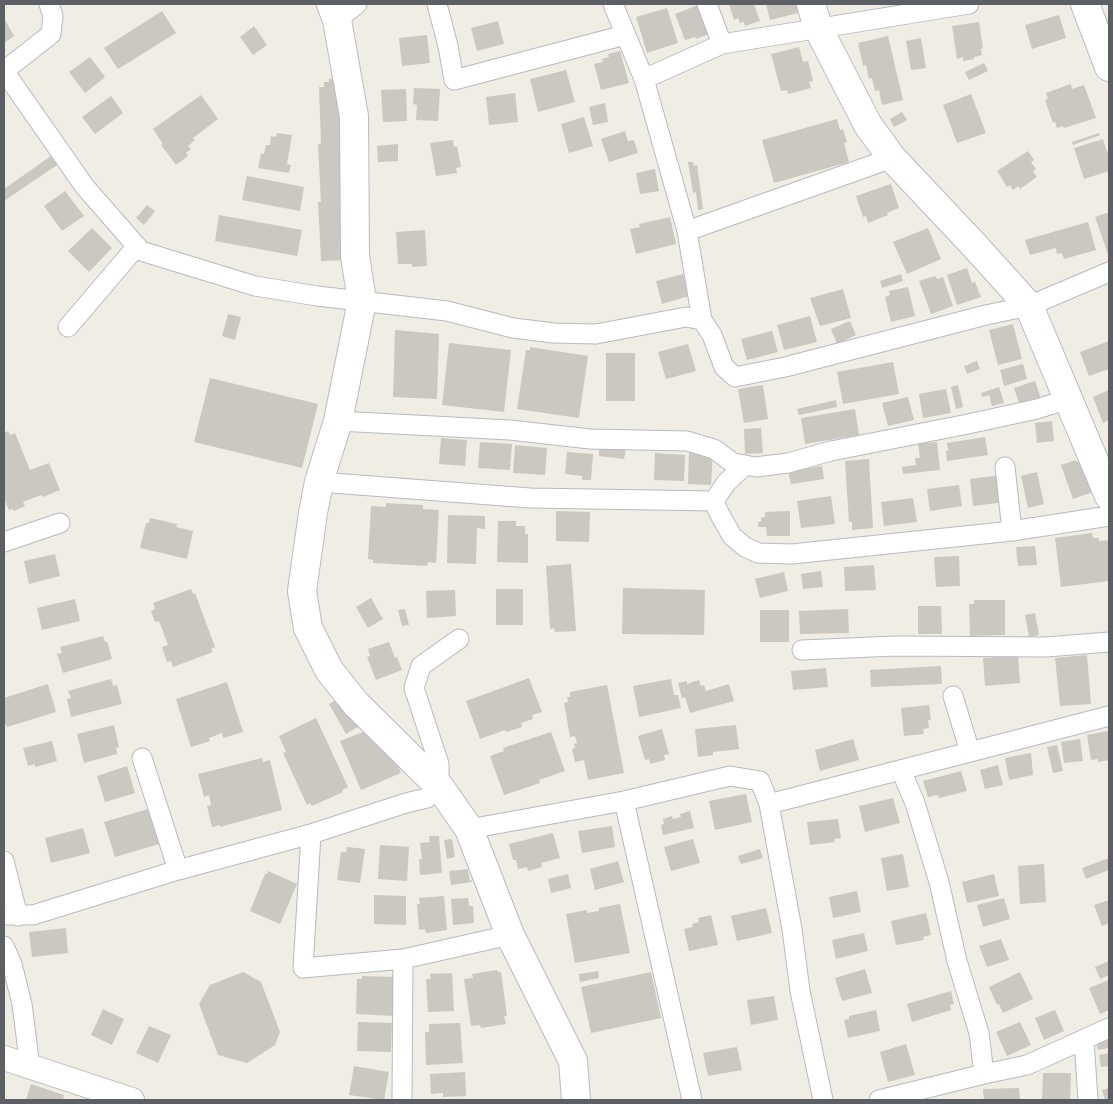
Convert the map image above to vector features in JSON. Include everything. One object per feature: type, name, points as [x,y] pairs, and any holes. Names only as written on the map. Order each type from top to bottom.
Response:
[{"type":"main road","points":[[1085,4],[1109,67]]},
{"type":"main road","points":[[342,9],[354,116],[355,256],[362,300],[338,421],[319,482],[312,513],[302,591],[308,628],[329,670],[356,704],[439,786],[469,829],[510,935],[573,1061],[576,1100]]},
{"type":"main road","points":[[815,16],[868,125],[892,158],[1029,306],[1109,496]]},
{"type":"street","points":[[49,4],[53,16],[51,34],[4,71],[85,187],[141,251],[255,286],[317,296],[447,311],[513,328],[554,333],[596,334],[686,317],[702,320]]},
{"type":"street","points":[[436,4],[446,38],[454,80],[625,36]]},
{"type":"street","points":[[613,4],[644,78],[687,231],[702,320],[712,335],[724,367],[735,377],[785,367],[986,315],[1029,306],[1109,272]]},
{"type":"street","points":[[707,4],[722,44]]},
{"type":"street","points":[[644,78],[722,44],[815,16],[969,4]]},
{"type":"street","points":[[687,231],[892,158]]},
{"type":"street","points":[[68,327],[137,246]]},
{"type":"street","points":[[338,421],[510,430],[590,440],[687,441],[714,449],[732,463],[756,467],[788,463],[831,451],[1037,409],[1068,399]]},
{"type":"street","points":[[714,501],[726,483],[745,465]]},
{"type":"street","points":[[1005,467],[1012,531]]},
{"type":"street","points":[[319,482],[530,498],[714,501]]},
{"type":"street","points":[[714,501],[732,536],[745,547],[758,553],[792,554],[1012,531],[1109,516]]},
{"type":"street","points":[[4,542],[60,523]]},
{"type":"street","points":[[4,861],[11,915],[33,915],[178,870],[311,834],[427,798],[439,786],[439,764],[414,688],[421,666],[459,639]]},
{"type":"street","points":[[802,650],[895,646],[1046,647],[1109,642]]},
{"type":"street","points":[[953,696],[970,752]]},
{"type":"street","points":[[769,804],[1109,716]]},
{"type":"street","points":[[142,758],[178,870]]},
{"type":"street","points":[[901,770],[915,803],[939,882],[957,961],[979,1033],[984,1074]]},
{"type":"street","points":[[469,829],[624,801],[730,776],[760,781],[769,804],[792,929],[800,991],[823,1100]]},
{"type":"street","points":[[624,801],[692,1100]]},
{"type":"street","points":[[311,834],[303,968],[403,959],[510,935]]},
{"type":"street","points":[[4,946],[12,964],[22,1004],[30,1067]]},
{"type":"street","points":[[402,1100],[403,959]]},
{"type":"street","points":[[879,1100],[923,1094],[984,1074],[1027,1065],[1109,1028]]},
{"type":"street","points":[[1084,1040],[1088,1100]]},
{"type":"street","points":[[4,1058],[132,1100]]},
{"type":"building","points":[[729,4],[754,4],[760,21],[745,26],[744,22],[740,23],[738,18],[734,20]]},
{"type":"building","points":[[766,4],[796,4],[798,13],[770,20]]},
{"type":"building","points":[[698,5],[709,34],[696,39],[695,37],[685,40],[675,14]]},
{"type":"building","points":[[667,8],[678,43],[647,53],[636,17]]},
{"type":"building","points":[[162,11],[176,33],[118,69],[104,48]]},
{"type":"building","points":[[1059,15],[1066,38],[1032,49],[1025,25]]},
{"type":"building","points":[[4,18],[14,36],[4,43]]},
{"type":"building","points":[[498,21],[504,44],[477,51],[471,28]]},
{"type":"building","points":[[979,22],[983,48],[981,49],[982,55],[963,61],[963,57],[957,59],[952,26]]},
{"type":"building","points":[[254,26],[267,45],[253,55],[240,37]]},
{"type":"building","points":[[427,35],[430,63],[402,66],[399,38]]},
{"type":"building","points":[[888,36],[903,100],[882,105],[879,90],[875,91],[872,78],[869,79],[866,65],[863,66],[858,43]]},
{"type":"building","points":[[921,38],[926,68],[911,70],[906,41]]},
{"type":"building","points":[[799,47],[803,62],[808,61],[813,81],[809,82],[811,88],[788,94],[787,90],[781,91],[771,54]]},
{"type":"building","points":[[620,51],[629,83],[601,90],[594,64],[603,62],[602,59],[609,57],[608,54]]},
{"type":"building","points":[[90,57],[105,77],[85,93],[69,72]]},
{"type":"building","points":[[984,63],[988,71],[969,80],[965,72]]},
{"type":"building","points":[[566,70],[575,102],[538,112],[530,79]]},
{"type":"building","points":[[339,78],[347,260],[321,261],[318,202],[321,202],[318,144],[321,144],[319,87],[324,87],[324,82],[329,82],[329,79]]},
{"type":"building","points":[[1071,84],[1072,89],[1084,85],[1096,118],[1064,128],[1063,126],[1057,128],[1055,122],[1053,123],[1045,100],[1048,99],[1046,93]]},
{"type":"building","points":[[414,88],[440,89],[438,121],[416,120],[417,105],[413,104]]},
{"type":"building","points":[[406,89],[407,121],[383,122],[381,90]]},
{"type":"building","points":[[515,93],[518,122],[489,125],[486,97]]},
{"type":"building","points":[[971,94],[986,133],[957,143],[943,105]]},
{"type":"building","points":[[201,95],[218,119],[193,138],[195,140],[188,146],[191,149],[186,153],[188,156],[176,165],[161,145],[163,144],[153,129]]},
{"type":"building","points":[[111,96],[123,113],[95,134],[82,117]]},
{"type":"building","points":[[605,103],[608,122],[593,125],[589,107]]},
{"type":"building","points":[[902,112],[907,120],[894,127],[890,119]]},
{"type":"building","points":[[584,117],[593,146],[569,153],[561,124]]},
{"type":"building","points":[[837,119],[840,130],[843,129],[847,142],[844,143],[849,162],[774,183],[762,140]]},
{"type":"building","points":[[625,131],[628,141],[634,140],[638,153],[609,162],[601,139]]},
{"type":"building","points":[[277,133],[292,135],[287,164],[291,165],[289,173],[258,168],[261,153],[264,154],[266,145],[270,145],[271,136],[276,137]]},
{"type":"building","points":[[1099,133],[1100,135],[1073,145],[1072,142]]},
{"type":"building","points":[[1103,139],[1107,152],[1109,151],[1109,171],[1084,179],[1074,148]]},
{"type":"building","points":[[453,140],[454,147],[457,146],[461,167],[456,168],[457,173],[436,176],[430,143]]},
{"type":"building","points":[[398,144],[398,161],[378,162],[377,146]]},
{"type":"building","points":[[1028,151],[1034,160],[1031,162],[1036,169],[1033,171],[1037,177],[1020,189],[1018,186],[1013,190],[1010,185],[1007,187],[997,171]]},
{"type":"building","points":[[51,156],[57,165],[4,201],[4,189]]},
{"type":"building","points":[[688,162],[693,162],[694,166],[697,165],[703,209],[698,210],[696,192],[693,193]]},
{"type":"building","points":[[655,169],[659,191],[640,194],[636,173]]},
{"type":"building","points":[[247,176],[304,187],[300,211],[242,200]]},
{"type":"building","points":[[891,184],[899,208],[887,213],[888,215],[868,223],[866,216],[863,217],[856,196]]},
{"type":"building","points":[[65,191],[84,216],[62,231],[44,206]]},
{"type":"building","points":[[147,205],[155,211],[144,225],[136,218]]},
{"type":"building","points":[[1109,212],[1109,257],[1095,217]]},
{"type":"building","points":[[219,215],[302,230],[297,256],[215,241]]},
{"type":"building","points":[[670,217],[676,244],[636,254],[630,229],[640,227],[639,224]]},
{"type":"building","points":[[1088,222],[1096,250],[1064,259],[1062,253],[1057,254],[1056,248],[1030,255],[1025,240]]},
{"type":"building","points":[[92,228],[112,248],[89,272],[68,251]]},
{"type":"building","points":[[928,228],[941,259],[907,274],[893,242]]},
{"type":"building","points":[[425,230],[427,266],[412,267],[412,264],[398,264],[396,232]]},
{"type":"building","points":[[967,268],[972,283],[975,282],[981,297],[957,305],[947,275]]},
{"type":"building","points":[[683,274],[689,296],[662,304],[656,281]]},
{"type":"building","points":[[901,274],[903,281],[882,288],[880,281]]},
{"type":"building","points":[[935,276],[937,279],[943,277],[953,306],[931,314],[919,281]]},
{"type":"building","points":[[908,287],[915,316],[891,322],[885,297],[890,295],[889,291]]},
{"type":"building","points":[[843,289],[851,318],[820,326],[810,298]]},
{"type":"building","points":[[228,314],[241,317],[235,340],[222,336]]},
{"type":"building","points":[[810,316],[817,342],[784,350],[777,325]]},
{"type":"building","points":[[850,321],[856,335],[837,344],[831,329]]},
{"type":"building","points":[[1013,324],[1022,359],[998,365],[989,330]]},
{"type":"building","points":[[395,330],[439,334],[437,399],[393,397]]},
{"type":"building","points":[[772,331],[778,352],[747,360],[741,339]]},
{"type":"building","points":[[1109,341],[1109,369],[1089,376],[1080,352]]},
{"type":"building","points":[[449,343],[511,350],[504,412],[442,405]]},
{"type":"building","points":[[688,344],[696,371],[666,379],[658,352]]},
{"type":"building","points":[[530,347],[588,356],[579,418],[517,409],[526,350],[530,350]]},
{"type":"building","points":[[606,353],[635,353],[635,401],[606,401]]},
{"type":"building","points":[[977,361],[980,369],[967,374],[964,366]]},
{"type":"building","points":[[893,362],[899,394],[843,404],[837,372]]},
{"type":"building","points":[[1023,364],[1027,379],[1004,386],[1000,370]]},
{"type":"building","points":[[210,378],[318,404],[302,468],[194,442]]},
{"type":"building","points":[[1035,381],[1041,399],[1020,406],[1014,388]]},
{"type":"building","points":[[763,385],[768,419],[744,423],[738,389]]},
{"type":"building","points":[[958,385],[963,407],[956,409],[951,387]]},
{"type":"building","points":[[999,387],[1004,403],[992,406],[989,395],[982,397],[981,393]]},
{"type":"building","points":[[946,389],[951,413],[923,418],[919,394]]},
{"type":"building","points":[[1109,390],[1109,420],[1103,423],[1093,397]]},
{"type":"building","points":[[908,397],[914,420],[888,426],[882,403]]},
{"type":"building","points":[[836,400],[837,407],[799,415],[797,409]]},
{"type":"building","points":[[855,409],[859,435],[805,444],[801,418]]},
{"type":"building","points":[[1052,421],[1054,441],[1037,443],[1035,423]]},
{"type":"building","points":[[761,428],[763,453],[745,454],[744,429]]},
{"type":"building","points":[[8,431],[10,435],[15,433],[30,470],[49,463],[60,490],[23,502],[25,506],[14,511],[13,509],[9,510],[4,499],[4,433]]},
{"type":"building","points":[[985,437],[988,455],[947,461],[947,443]]},
{"type":"building","points":[[441,438],[467,440],[465,466],[439,464]]},
{"type":"building","points":[[480,442],[512,444],[510,470],[478,468]]},
{"type":"building","points":[[937,442],[940,470],[903,474],[902,467],[916,465],[915,458],[920,458],[918,444]]},
{"type":"building","points":[[515,445],[547,448],[545,475],[513,473]]},
{"type":"building","points":[[599,446],[626,449],[624,459],[599,456]]},
{"type":"building","points":[[689,451],[713,452],[711,485],[688,484]]},
{"type":"building","points":[[567,452],[593,454],[591,480],[582,480],[582,476],[565,474]]},
{"type":"building","points":[[655,453],[685,455],[684,481],[654,480]]},
{"type":"building","points":[[869,459],[873,528],[852,530],[852,522],[849,522],[845,461]]},
{"type":"building","points":[[1076,460],[1077,462],[1081,461],[1093,492],[1073,499],[1061,465]]},
{"type":"building","points":[[822,466],[824,479],[791,484],[788,471]]},
{"type":"building","points":[[1037,472],[1044,504],[1028,508],[1021,476]]},
{"type":"building","points":[[1002,475],[1006,502],[973,506],[970,479]]},
{"type":"building","points":[[959,485],[962,506],[930,511],[927,489]]},
{"type":"building","points":[[831,496],[835,524],[801,528],[797,501]]},
{"type":"building","points":[[913,498],[917,522],[884,526],[881,502]]},
{"type":"building","points":[[386,503],[423,505],[423,509],[439,510],[436,563],[428,562],[427,566],[373,563],[373,560],[368,559],[371,506],[386,507]]},
{"type":"building","points":[[556,511],[590,512],[589,542],[556,541]]},
{"type":"building","points":[[790,511],[790,536],[767,536],[766,527],[758,527],[758,522],[761,522],[761,518],[765,517],[765,512]]},
{"type":"building","points":[[448,515],[485,516],[485,529],[477,528],[476,564],[447,563]]},
{"type":"building","points":[[150,518],[177,524],[176,527],[193,531],[187,559],[140,548],[146,523],[149,523]]},
{"type":"building","points":[[498,521],[516,521],[516,526],[525,526],[525,534],[528,534],[528,563],[497,562]]},
{"type":"building","points":[[1092,533],[1093,538],[1099,538],[1099,541],[1109,540],[1109,581],[1061,587],[1055,538]]},
{"type":"building","points":[[1035,546],[1037,565],[1018,566],[1016,547]]},
{"type":"building","points":[[55,554],[60,576],[29,584],[24,561]]},
{"type":"building","points":[[959,556],[960,586],[936,587],[934,557]]},
{"type":"building","points":[[571,564],[576,631],[555,632],[554,628],[550,629],[546,566]]},
{"type":"building","points":[[874,565],[876,590],[845,591],[844,567]]},
{"type":"building","points":[[821,571],[823,587],[803,589],[801,574]]},
{"type":"building","points":[[784,572],[788,591],[760,598],[755,579]]},
{"type":"building","points":[[623,588],[705,590],[704,635],[622,634]]},
{"type":"building","points":[[191,589],[193,594],[195,593],[215,647],[211,649],[213,652],[173,667],[171,661],[167,662],[162,647],[168,645],[159,621],[155,622],[151,611],[155,609],[153,603]]},
{"type":"building","points":[[496,589],[523,589],[523,625],[496,625]]},
{"type":"building","points":[[455,590],[456,616],[427,618],[426,591]]},
{"type":"building","points":[[371,598],[383,619],[368,628],[356,607]]},
{"type":"building","points":[[75,599],[80,621],[42,630],[37,608]]},
{"type":"building","points":[[974,600],[1005,600],[1005,635],[970,636],[969,604],[974,604]]},
{"type":"building","points":[[918,606],[941,606],[942,634],[918,634]]},
{"type":"building","points":[[405,609],[409,625],[402,626],[398,610]]},
{"type":"building","points":[[848,609],[849,633],[800,634],[799,611]]},
{"type":"building","points":[[760,610],[789,610],[789,642],[760,642]]},
{"type":"building","points":[[1035,613],[1039,635],[1029,637],[1025,615]]},
{"type":"building","points":[[103,636],[105,642],[107,641],[112,659],[63,673],[57,654],[62,653],[60,647]]},
{"type":"building","points":[[389,642],[402,670],[376,680],[367,657],[370,656],[368,649]]},
{"type":"building","points":[[1087,655],[1091,704],[1060,706],[1055,658]]},
{"type":"building","points":[[1018,656],[1020,683],[985,686],[983,658]]},
{"type":"building","points":[[941,666],[942,684],[871,687],[870,670]]},
{"type":"building","points":[[826,668],[828,687],[793,690],[791,671]]},
{"type":"building","points":[[529,678],[542,712],[532,715],[533,719],[521,723],[522,727],[506,732],[505,730],[480,739],[466,701]]},
{"type":"building","points":[[111,679],[113,686],[117,685],[122,704],[71,717],[67,699],[71,698],[68,691]]},
{"type":"building","points":[[671,679],[674,695],[678,695],[681,708],[639,717],[633,686]]},
{"type":"building","points":[[699,680],[701,686],[704,685],[706,691],[729,684],[734,701],[690,713],[685,697],[682,698],[678,683],[687,681],[687,684]]},
{"type":"building","points":[[227,682],[243,732],[223,738],[222,733],[209,738],[210,741],[191,747],[176,699]]},
{"type":"building","points":[[48,684],[56,712],[7,727],[4,721],[4,698]]},
{"type":"building","points":[[607,685],[624,773],[588,780],[584,760],[575,762],[572,749],[575,748],[574,744],[577,743],[575,736],[570,737],[564,703],[568,702],[567,697],[570,697],[570,692]]},
{"type":"building","points":[[344,695],[368,721],[346,734],[329,704]]},
{"type":"building","points":[[929,705],[931,720],[928,720],[929,728],[923,729],[924,734],[904,736],[901,708]]},
{"type":"building","points":[[316,718],[348,787],[342,790],[343,792],[312,806],[310,803],[307,805],[283,753],[286,752],[279,736]]},
{"type":"building","points":[[114,725],[119,747],[116,748],[117,754],[84,763],[77,734]]},
{"type":"building","points":[[736,725],[739,749],[713,752],[713,755],[698,757],[695,729]]},
{"type":"building","points":[[373,728],[391,749],[401,773],[361,790],[340,741]]},
{"type":"building","points":[[662,729],[669,754],[664,755],[665,760],[650,764],[649,759],[645,760],[638,736]]},
{"type":"building","points":[[1108,731],[1109,760],[1098,762],[1098,759],[1091,760],[1087,735]]},
{"type":"building","points":[[551,732],[565,771],[539,780],[540,783],[504,795],[490,756],[504,751],[503,748]]},
{"type":"building","points":[[853,739],[859,760],[820,771],[815,750]]},
{"type":"building","points":[[1080,739],[1083,761],[1064,763],[1061,742]]},
{"type":"building","points":[[52,741],[57,761],[35,767],[35,764],[28,766],[23,748]]},
{"type":"building","points":[[1057,745],[1063,771],[1053,773],[1047,747]]},
{"type":"building","points":[[1031,753],[1033,775],[1009,780],[1005,758]]},
{"type":"building","points":[[262,758],[263,762],[270,760],[282,810],[220,827],[220,825],[212,827],[207,806],[211,805],[209,795],[204,797],[198,774]]},
{"type":"building","points":[[998,765],[1003,785],[985,789],[980,770]]},
{"type":"building","points":[[127,766],[135,793],[105,802],[97,776]]},
{"type":"building","points":[[961,771],[967,791],[939,798],[938,795],[928,797],[923,781]]},
{"type":"building","points":[[746,794],[752,822],[715,830],[709,801]]},
{"type":"building","points":[[893,798],[900,823],[865,832],[859,806]]},
{"type":"building","points":[[148,809],[159,844],[115,857],[104,822]]},
{"type":"building","points":[[690,811],[694,828],[663,835],[661,825],[664,824],[663,819],[672,816],[673,819],[681,817],[680,814]]},
{"type":"building","points":[[838,819],[841,838],[834,839],[835,842],[810,845],[807,822]]},
{"type":"building","points":[[612,826],[615,847],[582,853],[578,831]]},
{"type":"building","points":[[83,828],[90,853],[51,863],[45,838]]},
{"type":"building","points":[[553,833],[560,858],[541,863],[542,867],[528,871],[527,867],[518,869],[516,860],[513,860],[509,844]]},
{"type":"building","points":[[429,836],[439,836],[442,873],[420,875],[419,859],[422,859],[420,843],[430,842]]},
{"type":"building","points":[[452,839],[455,857],[447,859],[444,840]]},
{"type":"building","points":[[693,839],[700,863],[671,871],[664,847]]},
{"type":"building","points":[[380,845],[409,847],[407,881],[378,879]]},
{"type":"building","points":[[347,847],[365,849],[360,883],[337,880],[341,852],[346,852]]},
{"type":"building","points":[[760,849],[763,858],[741,864],[738,856]]},
{"type":"building","points":[[903,854],[909,887],[887,891],[881,858]]},
{"type":"building","points":[[1109,858],[1109,870],[1086,879],[1082,868]]},
{"type":"building","points":[[618,861],[624,882],[595,890],[590,869]]},
{"type":"building","points":[[1044,864],[1046,902],[1020,904],[1018,866]]},
{"type":"building","points":[[468,869],[470,881],[472,880],[472,882],[451,885],[449,871]]},
{"type":"building","points":[[268,871],[297,884],[280,924],[250,911],[265,874]]},
{"type":"building","points":[[568,874],[571,888],[551,893],[548,879]]},
{"type":"building","points":[[994,874],[999,896],[967,903],[962,882]]},
{"type":"building","points":[[857,891],[861,912],[833,918],[829,897]]},
{"type":"building","points":[[374,895],[406,896],[406,925],[374,924]]},
{"type":"building","points":[[444,896],[447,930],[426,933],[425,929],[419,930],[417,904],[420,904],[419,898]]},
{"type":"building","points":[[468,898],[469,906],[473,906],[474,923],[453,925],[451,899]]},
{"type":"building","points":[[1004,898],[1010,919],[983,927],[977,905]]},
{"type":"building","points":[[1109,900],[1109,923],[1102,926],[1094,905]]},
{"type":"building","points":[[620,904],[630,953],[575,963],[566,914],[587,910],[587,913],[599,911],[599,908]]},
{"type":"building","points":[[766,908],[772,933],[737,941],[731,916]]},
{"type":"building","points":[[926,913],[931,935],[923,937],[924,940],[896,945],[891,921]]},
{"type":"building","points":[[711,915],[718,945],[689,951],[684,929],[693,927],[692,924],[699,922],[698,918]]},
{"type":"building","points":[[66,928],[68,953],[32,957],[29,932]]},
{"type":"building","points":[[864,933],[868,951],[836,959],[832,940]]},
{"type":"building","points":[[1001,939],[1009,960],[987,967],[979,946]]},
{"type":"building","points":[[1109,961],[1109,975],[1100,979],[1095,967]]},
{"type":"building","points":[[865,969],[872,993],[842,1001],[835,978]]},
{"type":"building","points":[[497,970],[501,972],[507,1016],[504,1016],[506,1024],[481,1028],[480,1025],[471,1026],[464,979],[473,978],[472,974]]},
{"type":"building","points":[[598,971],[599,978],[580,982],[579,974]]},
{"type":"building","points":[[243,972],[261,982],[280,1032],[275,1045],[247,1063],[218,1055],[199,1004],[210,985]]},
{"type":"building","points":[[651,972],[661,1018],[591,1033],[581,987]]},
{"type":"building","points":[[1020,972],[1033,999],[1003,1013],[989,987]]},
{"type":"building","points":[[452,973],[454,1011],[428,1012],[426,979],[431,979],[430,974]]},
{"type":"building","points":[[362,976],[395,977],[393,1016],[356,1014],[357,979],[362,979]]},
{"type":"building","points":[[1109,980],[1109,1010],[1100,1014],[1089,988]]},
{"type":"building","points":[[951,991],[954,1004],[950,1005],[951,1010],[912,1022],[907,1004]]},
{"type":"building","points":[[774,996],[778,1020],[751,1025],[747,1000]]},
{"type":"building","points":[[103,1009],[124,1019],[112,1045],[91,1035]]},
{"type":"building","points":[[876,1010],[880,1031],[848,1038],[844,1020],[849,1019],[849,1016]]},
{"type":"building","points":[[1055,1010],[1064,1031],[1044,1040],[1035,1018]]},
{"type":"building","points":[[358,1022],[392,1023],[391,1052],[357,1051]]},
{"type":"building","points":[[1020,1022],[1031,1045],[1007,1056],[996,1032]]},
{"type":"building","points":[[460,1023],[463,1063],[426,1065],[425,1032],[429,1032],[429,1024]]},
{"type":"building","points":[[149,1026],[171,1035],[158,1063],[136,1053]]},
{"type":"building","points":[[1109,1039],[1109,1048],[1098,1050],[1096,1042]]},
{"type":"building","points":[[906,1044],[915,1075],[888,1082],[880,1052]]},
{"type":"building","points":[[737,1047],[742,1070],[708,1076],[703,1053]]},
{"type":"building","points":[[1109,1053],[1109,1066],[1101,1067],[1099,1055]]},
{"type":"building","points":[[354,1066],[389,1072],[384,1100],[349,1095]]},
{"type":"building","points":[[465,1072],[466,1096],[443,1097],[443,1093],[431,1094],[430,1074]]},
{"type":"building","points":[[1043,1073],[1071,1073],[1070,1100],[1042,1100]]},
{"type":"building","points":[[31,1084],[64,1095],[63,1100],[26,1100]]},
{"type":"building","points":[[1019,1088],[1020,1100],[984,1100],[983,1089]]},
{"type":"building","points":[[1109,1088],[1109,1100],[1105,1100],[1102,1090]]}]
